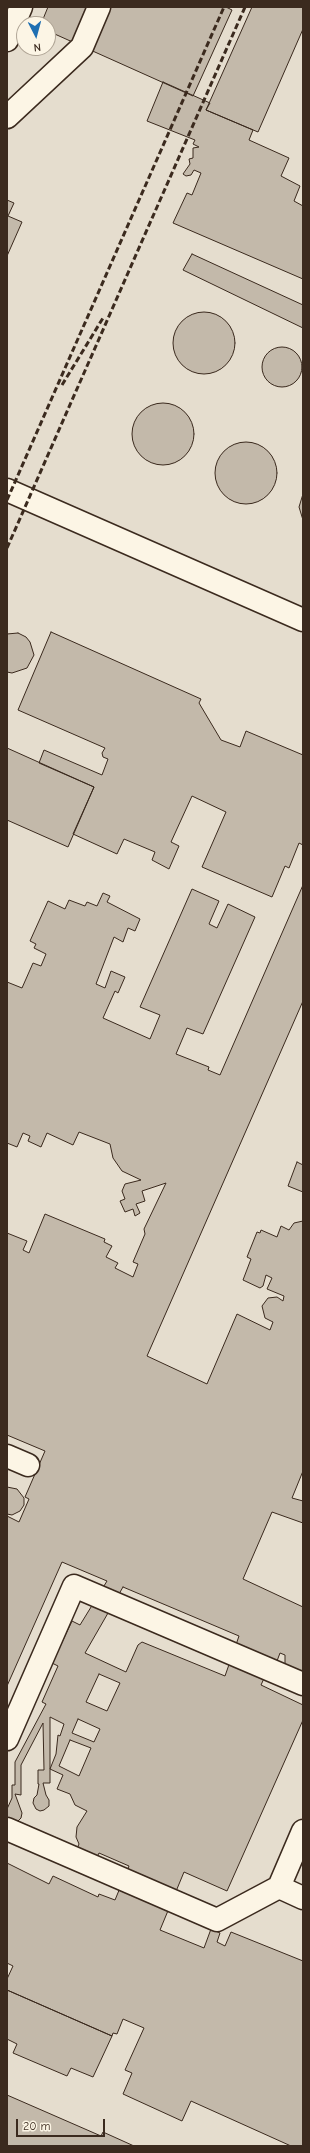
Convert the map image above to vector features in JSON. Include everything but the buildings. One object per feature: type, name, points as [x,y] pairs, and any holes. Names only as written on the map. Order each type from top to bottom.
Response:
[{"type":"lane","points":[[7,40],[21,7]]},
{"type":"lane","points":[[7,117],[82,47],[100,7]]},
{"type":"lane","points":[[7,490],[303,620]]},
{"type":"lane","points":[[7,1456],[28,1465]]},
{"type":"lane","points":[[7,1739],[74,1586],[303,1684]]},
{"type":"lane","points":[[7,1829],[217,1920],[279,1887],[303,1831]]},
{"type":"lane","points":[[279,1887],[303,1898]]},
{"type":"shaded area","points":[[7,7],[303,7],[303,2146],[7,2146]]},
{"type":"railway","points":[[7,500],[224,7]]},
{"type":"railway","points":[[7,548],[245,7]]},
{"type":"railway","points":[[62,385],[103,318]]}]
